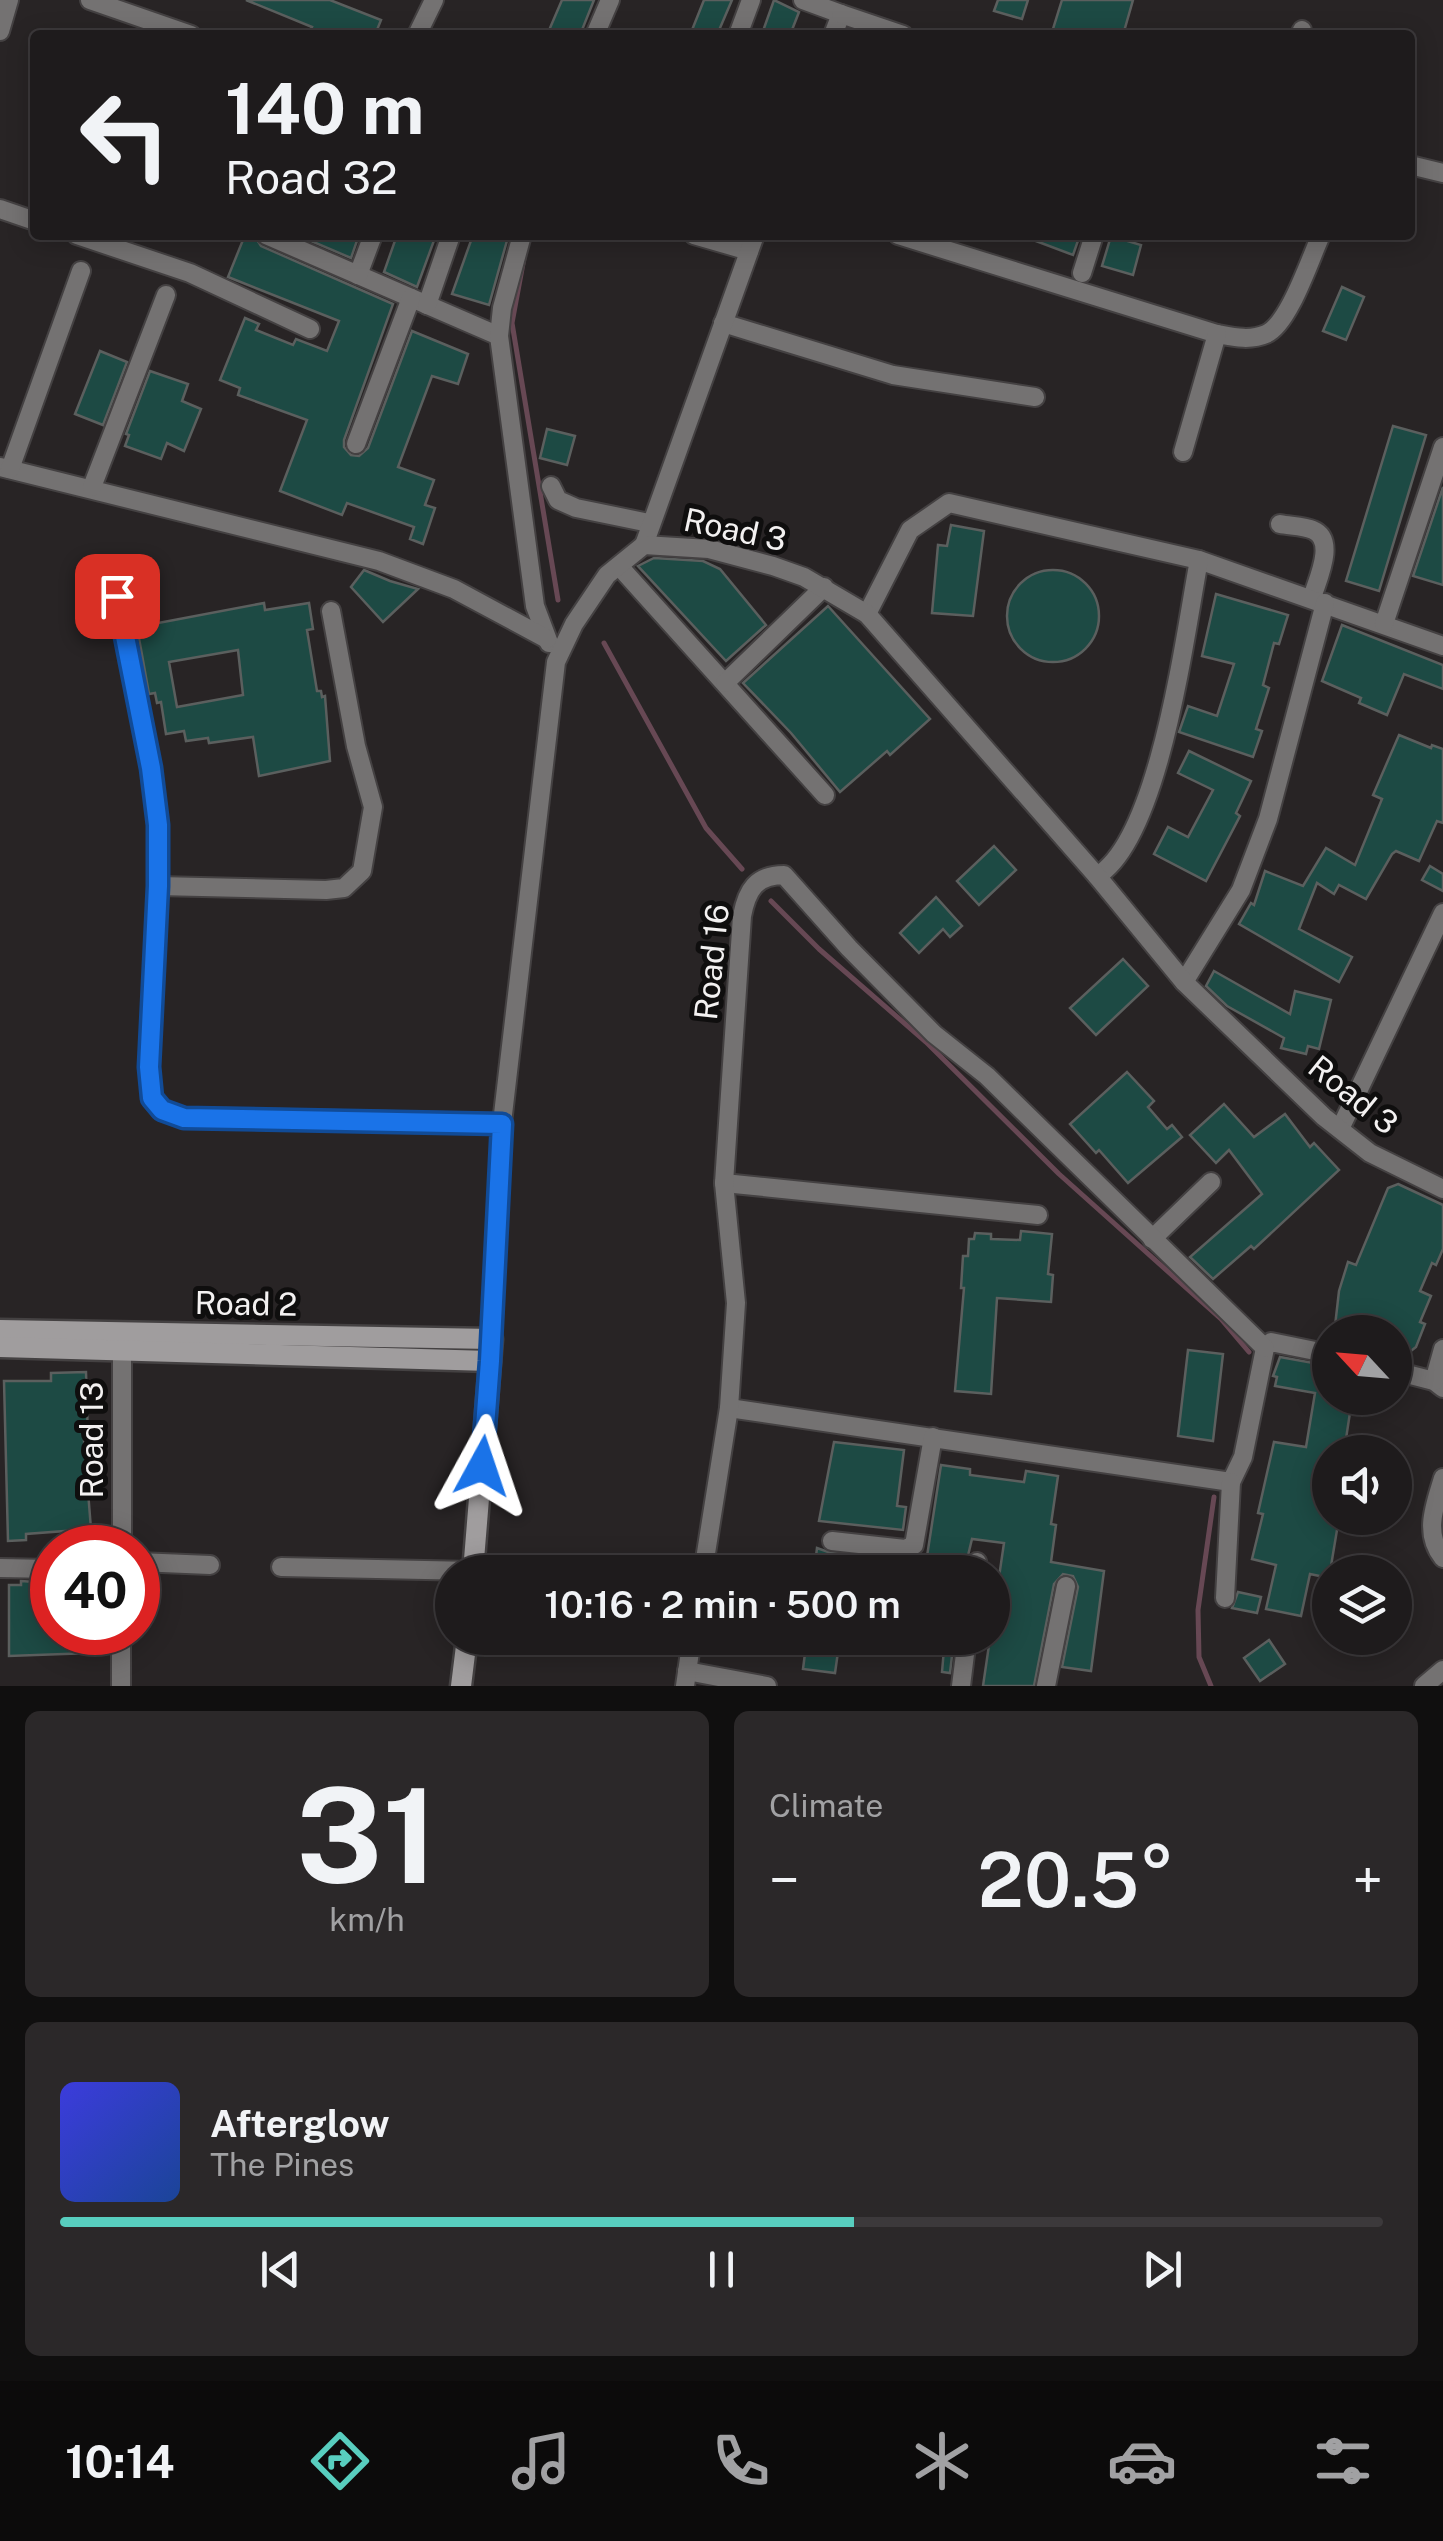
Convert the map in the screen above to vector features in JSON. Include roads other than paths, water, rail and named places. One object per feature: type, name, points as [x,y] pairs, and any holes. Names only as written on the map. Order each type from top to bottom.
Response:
[{"type":"street","points":[[0,31],[9,0]]},
{"type":"street","points":[[90,0],[177,30]]},
{"type":"street","points":[[419,30],[434,0]]},
{"type":"street","points":[[597,30],[610,0]]},
{"type":"street","points":[[740,30],[751,0]]},
{"type":"street","points":[[803,0],[888,30]]},
{"type":"street","points":[[835,30],[841,14]]},
{"type":"street","points":[[1415,166],[1443,173]]},
{"type":"street","points":[[0,210],[30,219]]},
{"type":"street","points":[[91,240],[190,273],[310,329]]},
{"type":"street","points":[[278,240],[499,336]]},
{"type":"street","points":[[358,275],[370,240]]},
{"type":"street","points":[[356,444],[449,240]]},
{"type":"street","points":[[521,240],[502,308],[499,336],[534,606],[556,662]]},
{"type":"street","points":[[914,240],[1217,334],[1248,339],[1270,333],[1287,310],[1319,240]]},
{"type":"street","points":[[1082,273],[1092,240]]},
{"type":"street","points":[[644,545],[752,243]]},
{"type":"street","points":[[81,271],[5,468],[418,574],[547,638]]},
{"type":"street","points":[[92,488],[166,295]]},
{"type":"street","points":[[723,323],[893,375],[1035,397]]},
{"type":"street","points":[[1182,452],[1217,334]]},
{"type":"street","points":[[1384,624],[1443,447]]},
{"type":"street","points":[[551,486],[558,500],[576,508],[649,524]]},
{"type":"street","points":[[867,614],[910,530],[949,504],[1199,560],[1443,646]]},
{"type":"street","points":[[1184,982],[1240,890],[1268,818],[1318,600],[1326,548],[1322,536],[1314,530],[1280,524]]},
{"type":"street","name":"Road 3","points":[[474,1555],[492,1339],[502,1124],[556,662],[574,624],[607,575],[644,545],[709,549],[773,566],[824,587],[867,614],[1097,876],[1184,982],[1370,1153],[1443,1189]]},
{"type":"street","points":[[1097,876],[1110,868],[1130,840],[1156,775],[1199,560]]},
{"type":"street","points":[[619,566],[825,794]]},
{"type":"street","points":[[725,683],[824,587]]},
{"type":"street","points":[[117,596],[151,768],[158,825],[149,1067],[152,1098],[162,1110],[184,1118],[502,1124]]},
{"type":"street","points":[[158,886],[326,890],[344,888],[362,871],[373,807],[356,746],[331,611]]},
{"type":"street","name":"Road 16","points":[[706,1555],[729,1408],[736,1304],[724,1183],[745,900],[754,882],[768,875],[784,875],[934,1034],[987,1076],[1264,1348]]},
{"type":"street","points":[[1340,1129],[1443,913]]},
{"type":"street","points":[[1152,1239],[1211,1182]]},
{"type":"street","points":[[724,1183],[1038,1216]]},
{"type":"street","name":"Road 2","points":[[0,1330],[122,1341],[490,1361]]},
{"type":"street","name":"Road 2","points":[[0,1348],[122,1341],[492,1339]]},
{"type":"street","name":"Road 13","points":[[122,1341],[122,1525]]},
{"type":"street","points":[[1225,1598],[1231,1482],[1242,1457],[1264,1348],[1270,1342],[1312,1350]]},
{"type":"street","points":[[1412,1376],[1438,1384],[1443,1349]]},
{"type":"street","points":[[729,1408],[1231,1482]]},
{"type":"street","points":[[832,1542],[905,1549],[914,1545],[933,1437]]},
{"type":"street","points":[[1443,1478],[1430,1524],[1443,1558]]},
{"type":"street","points":[[160,1563],[210,1565]]},
{"type":"street","points":[[281,1567],[435,1571]]},
{"type":"street","points":[[0,1568],[30,1569]]},
{"type":"street","points":[[1046,1686],[1066,1586]]},
{"type":"street","points":[[121,1655],[122,1686]]},
{"type":"street","points":[[461,1686],[465,1655]]},
{"type":"street","points":[[961,1686],[965,1655]]},
{"type":"street","points":[[1424,1686],[1443,1670]]},
{"type":"street","points":[[686,1678],[767,1686]]},
{"type":"waterway","points":[[524,258],[512,323],[558,600]]},
{"type":"waterway","points":[[604,643],[706,828],[742,869]]},
{"type":"waterway","points":[[771,901],[819,949],[926,1042],[1059,1174],[1221,1319],[1249,1352]]},
{"type":"waterway","points":[[1211,1686],[1199,1657],[1198,1610],[1214,1497]]}]
